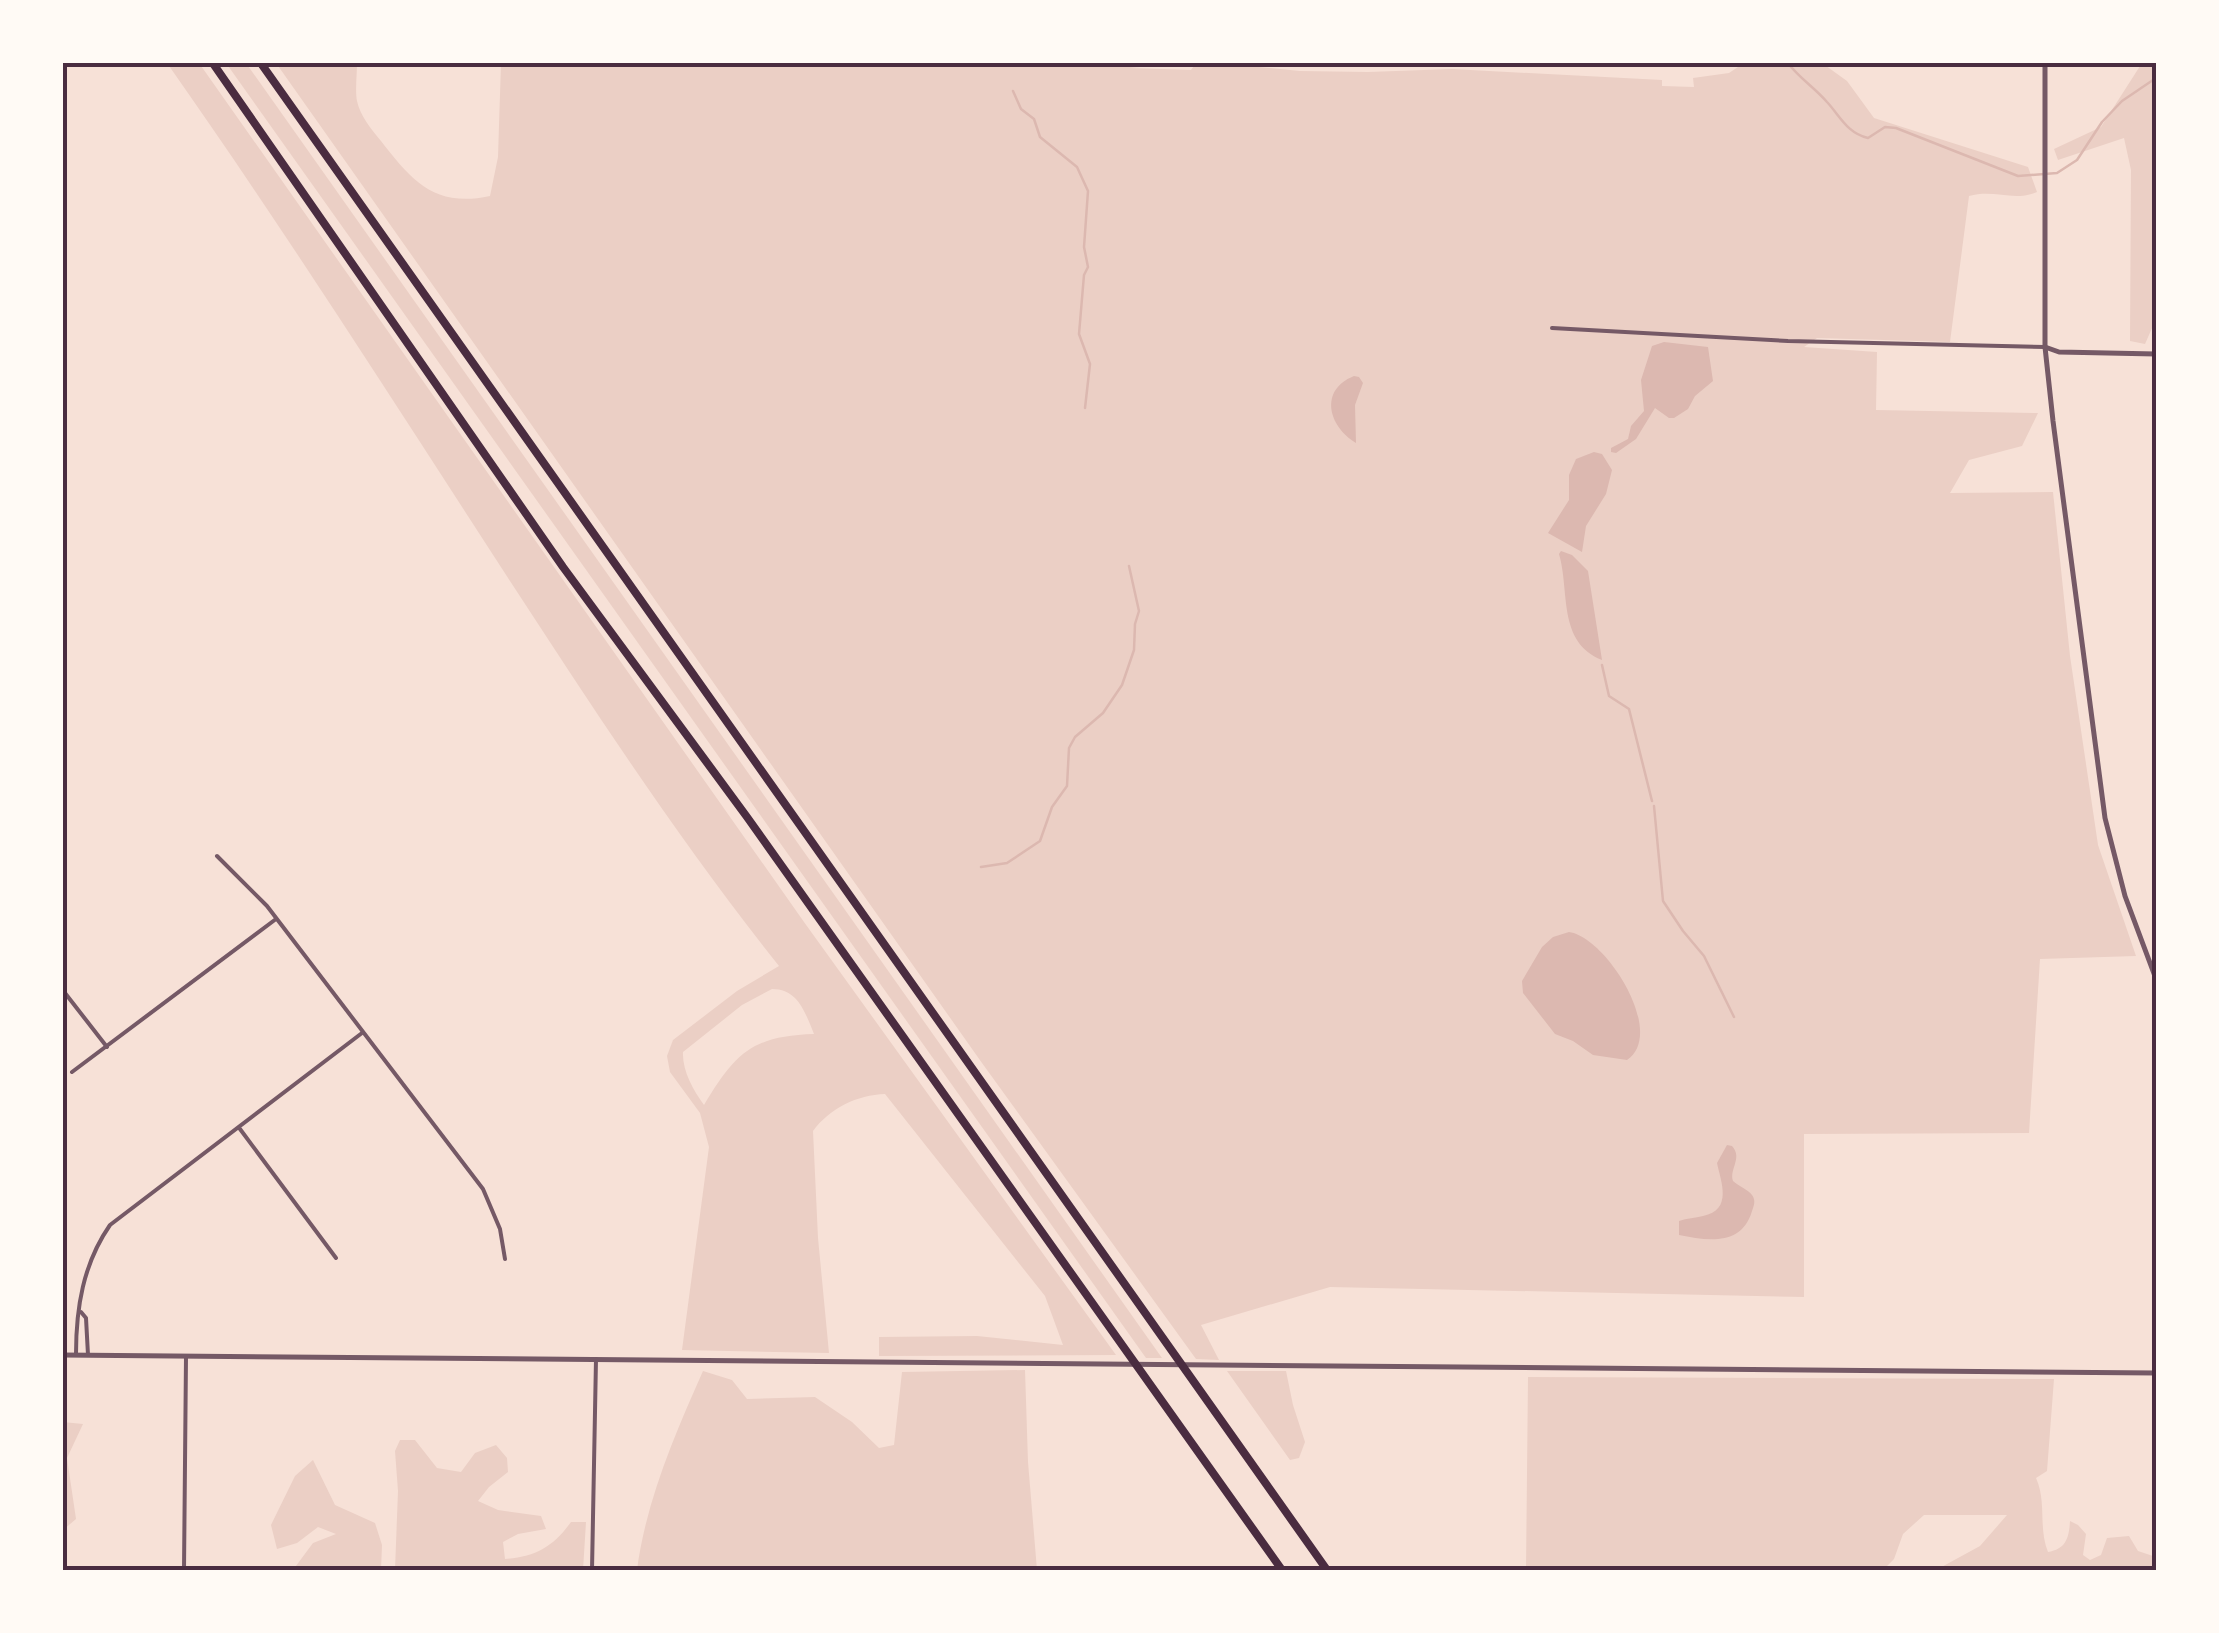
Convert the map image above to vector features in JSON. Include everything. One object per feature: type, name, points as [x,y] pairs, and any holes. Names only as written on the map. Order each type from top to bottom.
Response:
[{"type":"highway","points":[[212,62],[552,552],[748,817],[1282,1570]]},
{"type":"highway","points":[[260,62],[1327,1570]]},
{"type":"street","points":[[2046,62],[2045,347],[2100,792],[2125,896],[2156,980]]},
{"type":"street","points":[[1552,328],[2156,354]]},
{"type":"street","points":[[217,856],[276,919],[482,1188],[500,1229],[505,1259]]},
{"type":"street","points":[[72,1072],[276,919]]},
{"type":"street","points":[[65,993],[107,1047]]},
{"type":"street","points":[[76,1355],[76,1319],[81,1312],[83,1283],[93,1249],[110,1225],[362,1032]]},
{"type":"street","points":[[239,1128],[336,1258]]},
{"type":"street","points":[[81,1312],[86,1318],[88,1355]]},
{"type":"street","points":[[62,1355],[2156,1373]]},
{"type":"street","points":[[184,1570],[186,1357]]},
{"type":"street","points":[[592,1570],[596,1359]]},
{"type":"shaded area","points":[[1154,62],[1151,66],[1130,68],[1191,70],[1194,66],[1227,64],[1300,71],[1452,69],[1662,80],[1662,86],[1694,87],[1693,78],[1729,73],[1744,63],[1822,63],[1847,81],[1874,118],[2028,167],[2037,192],[1969,196],[1950,342],[1817,338],[1804,347],[1877,352],[1876,410],[2038,413],[2022,446],[1969,460],[1950,493],[2053,492],[2070,656],[2098,845],[2136,956],[2040,959],[2029,1133],[1804,1134],[1804,1297],[1330,1287],[1201,1325],[1219,1360],[1196,1359],[982,1063],[276,63],[330,63],[333,67],[334,63],[357,63],[359,107],[392,155],[427,188],[454,198],[471,199],[490,196],[498,157],[501,63]]},
{"type":"shaded area","points":[[167,63],[199,63],[804,922],[1116,1355],[879,1356],[879,1337],[977,1336],[1063,1345],[1045,1296],[885,1094],[845,1104],[813,1131],[829,1353],[682,1350],[709,1147],[700,1113],[670,1072],[667,1056],[673,1040],[737,991],[779,966],[673,825],[607,728]],"holes":[[[772,989],[781,990],[799,1003],[814,1034],[775,1039],[747,1051],[725,1073],[704,1105],[689,1080],[683,1052],[742,1005]]]},
{"type":"shaded area","points":[[226,63],[246,63],[1162,1358],[1146,1358]]},
{"type":"shaded area","points":[[2142,63],[2156,63],[2156,319],[2145,344],[2130,341],[2131,170],[2124,138],[2058,160],[2054,149],[2101,127]]},
{"type":"shaded area","points":[[1664,342],[1708,347],[1713,381],[1695,396],[1688,409],[1674,418],[1655,408],[1636,439],[1616,453],[1611,452],[1611,448],[1628,439],[1631,426],[1644,411],[1641,380],[1652,346]]},
{"type":"shaded area","points":[[1354,376],[1363,383],[1355,405],[1356,443],[1339,427],[1331,408],[1336,390]]},
{"type":"shaded area","points":[[1594,452],[1602,454],[1612,470],[1606,494],[1586,526],[1582,552],[1548,533],[1569,500],[1569,475],[1576,459]]},
{"type":"shaded area","points":[[1561,551],[1572,555],[1588,571],[1602,660],[1588,652],[1572,628]]},
{"type":"shaded area","points":[[1569,932],[1599,950],[1627,988],[1640,1029],[1638,1047],[1627,1060],[1593,1055],[1555,1034],[1523,993],[1522,981],[1542,947],[1553,937]]},
{"type":"shaded area","points":[[1727,1145],[1732,1146],[1736,1155],[1733,1181],[1754,1199],[1747,1222],[1732,1236],[1723,1238],[1679,1235],[1679,1221],[1712,1213],[1722,1202],[1717,1163]]},
{"type":"shaded area","points":[[1025,1370],[1037,1570],[637,1570],[654,1493],[703,1371],[732,1380],[747,1399],[815,1397],[852,1422],[879,1448],[894,1445],[902,1372]]},
{"type":"shaded area","points":[[1227,1371],[1286,1371],[1305,1442],[1299,1458],[1290,1460]]},
{"type":"shaded area","points":[[1528,1377],[2054,1379],[2047,1471],[2036,1478],[2048,1552],[2065,1542],[2070,1521],[2086,1534],[2083,1555],[2090,1560],[2101,1555],[2107,1538],[2129,1536],[2138,1551],[2156,1557],[2156,1570],[1936,1570],[1980,1546],[2007,1515],[1924,1515],[1903,1534],[1894,1559],[1883,1570],[1526,1570]]},
{"type":"shaded area","points":[[63,1422],[83,1424],[67,1458],[76,1519],[63,1530]]},
{"type":"shaded area","points":[[400,1440],[415,1440],[437,1468],[461,1472],[475,1453],[496,1445],[507,1458],[508,1472],[478,1501],[498,1510],[541,1516],[546,1529],[518,1534],[503,1542],[505,1559],[534,1553],[550,1544],[571,1522],[586,1522],[583,1570],[395,1570],[395,1451]]},
{"type":"shaded area","points":[[313,1460],[335,1505],[375,1523],[382,1545],[381,1570],[293,1570],[313,1543],[336,1534],[318,1527],[297,1543],[277,1549],[271,1525],[295,1476]]},
{"type":"waterway","points":[[1787,62],[1861,136],[1868,138],[1885,127],[1896,128],[2018,176],[2057,173],[2077,160],[2102,122],[2122,101],[2156,78]]},
{"type":"waterway","points":[[1013,91],[1021,109],[1034,119],[1040,137],[1077,167],[1088,191],[1084,247],[1088,267],[1079,334],[1090,364],[1085,408]]},
{"type":"waterway","points":[[981,867],[1007,863],[1040,841],[1052,807],[1067,786],[1069,748],[1075,737],[1103,713],[1122,685],[1134,650],[1139,611],[1129,566]]},
{"type":"waterway","points":[[1602,665],[1609,696],[1629,709],[1652,801]]},
{"type":"waterway","points":[[1654,806],[1663,901],[1704,956],[1734,1017]]}]
